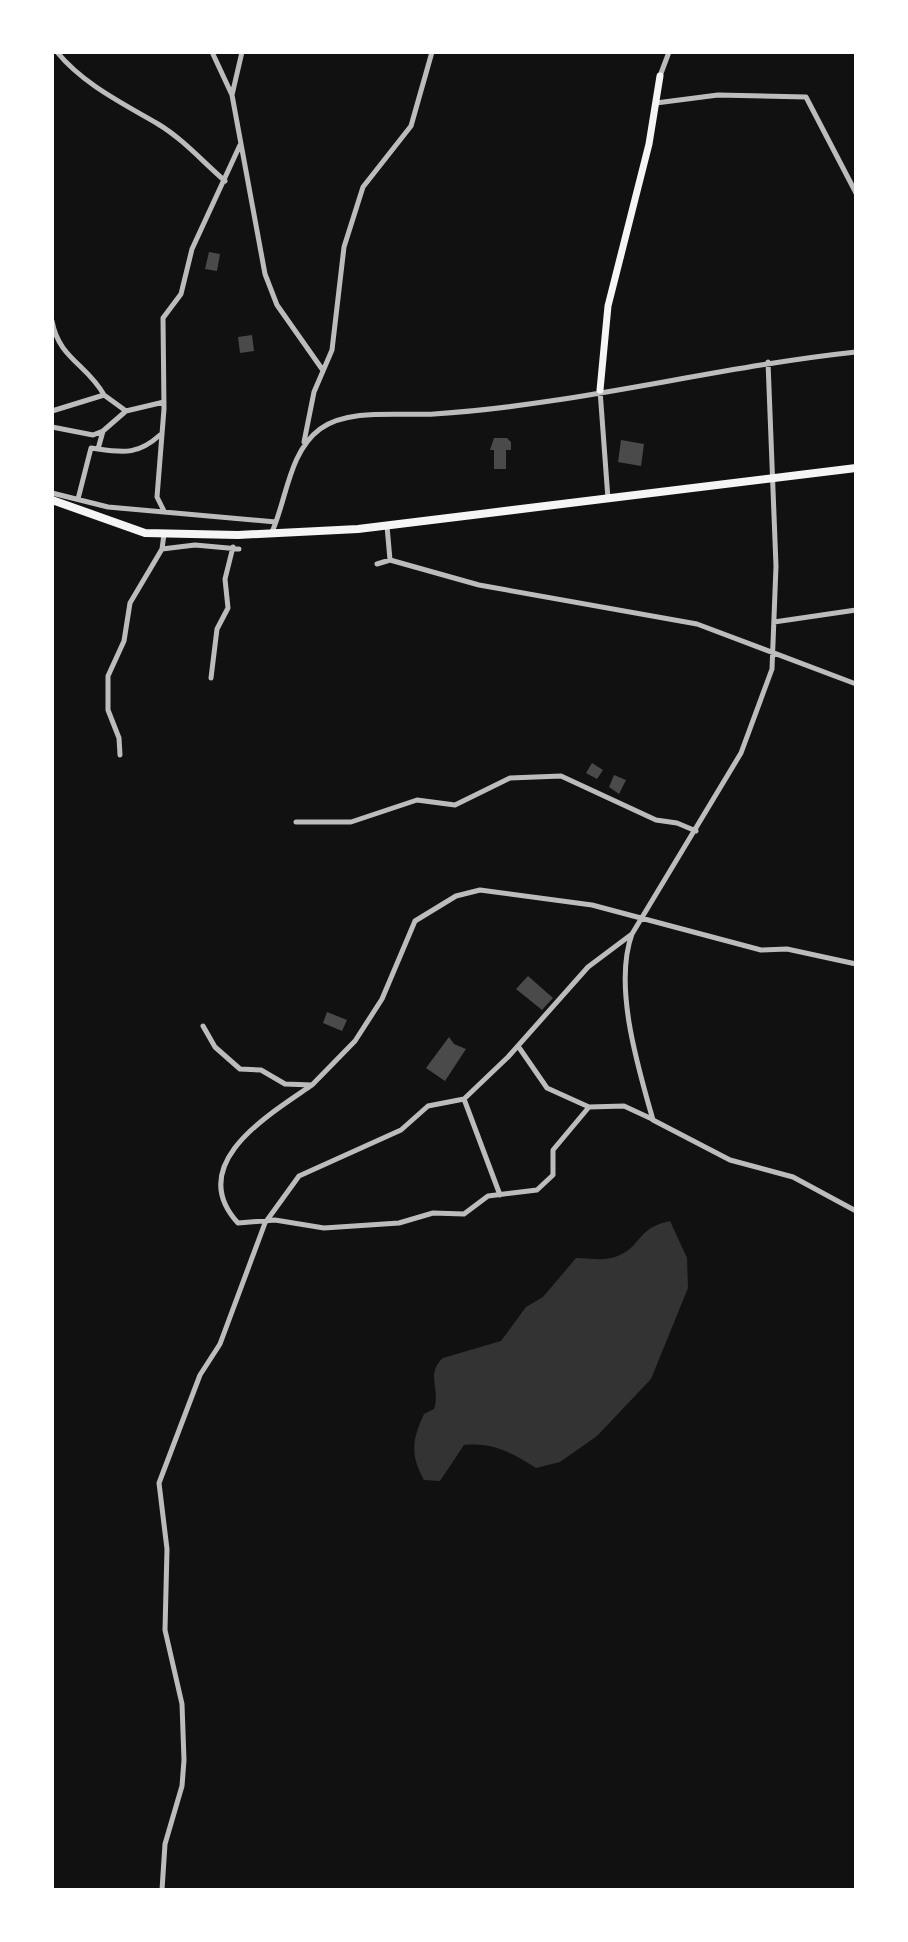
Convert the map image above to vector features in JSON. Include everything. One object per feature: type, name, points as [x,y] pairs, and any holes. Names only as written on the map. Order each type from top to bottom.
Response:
[{"type":"highway","points":[[52,500],[145,533],[238,535],[387,526],[856,468]]},
{"type":"main road","points":[[600,390],[608,306],[660,76]]},
{"type":"street","points":[[57,52],[69,67],[114,100],[160,125],[189,147],[225,181]]},
{"type":"street","points":[[212,52],[232,95],[265,274],[277,305],[322,369]]},
{"type":"street","points":[[232,95],[242,52]]},
{"type":"street","points":[[272,532],[312,416],[314,392],[332,350],[344,247],[363,187],[411,126],[432,52]]},
{"type":"street","points":[[660,76],[669,52]]},
{"type":"street","points":[[656,103],[718,95],[806,97],[856,193]]},
{"type":"street","points":[[164,511],[157,497],[164,402],[163,318],[181,294],[192,249],[240,145]]},
{"type":"street","points":[[52,321],[60,348],[95,378],[104,395],[126,411]]},
{"type":"street","points":[[304,442],[323,426],[346,418],[470,412],[768,362],[856,352]]},
{"type":"street","points":[[653,1120],[634,1056],[625,953],[641,917],[741,753],[761,705],[775,652],[776,566],[768,362]]},
{"type":"street","points":[[600,390],[608,499]]},
{"type":"street","points":[[52,411],[104,395]]},
{"type":"street","points":[[52,427],[93,435],[103,431],[126,411],[164,402]]},
{"type":"street","points":[[98,449],[103,431]]},
{"type":"street","points":[[78,499],[91,448],[123,453],[143,450],[161,434]]},
{"type":"street","points":[[52,493],[108,507],[276,522]]},
{"type":"street","points":[[387,526],[390,560]]},
{"type":"street","points":[[120,755],[119,738],[108,710],[108,676],[124,641],[124,624],[134,593],[162,549],[164,534]]},
{"type":"street","points":[[162,549],[195,545],[236,548],[225,579],[228,608],[217,629],[217,657],[211,678]]},
{"type":"street","points":[[377,564],[390,560],[479,585],[697,624],[856,684]]},
{"type":"street","points":[[774,622],[856,610]]},
{"type":"street","points":[[296,822],[351,822],[417,800],[455,805],[510,778],[561,776],[656,820],[677,823],[696,831]]},
{"type":"street","points":[[589,1107],[553,1150],[553,1175],[537,1190],[488,1196],[464,1214],[433,1213],[399,1223],[324,1228],[275,1220],[238,1223],[228,1212],[221,1182],[224,1160],[255,1122],[312,1085],[355,1041],[382,999],[415,921],[456,896],[480,890],[529,894],[641,917],[761,950],[787,949],[856,964]]},
{"type":"street","points":[[162,1890],[165,1844],[182,1786],[184,1760],[182,1704],[165,1630],[167,1549],[159,1483],[169,1465],[200,1375],[220,1344],[265,1223],[299,1176],[401,1130],[428,1106],[464,1099],[518,1046],[588,967],[632,934]]},
{"type":"street","points":[[203,1026],[215,1047],[240,1069],[261,1070],[285,1084],[312,1085]]},
{"type":"street","points":[[518,1046],[547,1088],[589,1107],[624,1106],[730,1160],[793,1177],[856,1211]]},
{"type":"street","points":[[464,1099],[500,1195]]},
{"type":"shaded area","points":[[670,1221],[687,1258],[688,1288],[651,1379],[597,1436],[560,1462],[536,1468],[502,1450],[484,1445],[464,1445],[440,1481],[424,1480],[416,1463],[415,1440],[424,1414],[434,1409],[435,1370],[443,1358],[501,1341],[526,1307],[543,1297],[576,1258],[615,1257],[627,1251],[651,1228]]},
{"type":"building","points":[[209,252],[220,254],[217,271],[205,269]]},
{"type":"building","points":[[252,335],[254,351],[240,353],[238,337]]},
{"type":"building","points":[[494,438],[507,438],[511,442],[511,450],[506,450],[506,469],[494,469],[494,450],[490,450]]},
{"type":"building","points":[[621,440],[644,444],[641,466],[618,462]]},
{"type":"building","points":[[592,763],[603,770],[597,779],[586,773]]},
{"type":"building","points":[[614,775],[626,780],[619,794],[609,787]]},
{"type":"building","points":[[528,976],[553,998],[542,1010],[516,989]]},
{"type":"building","points":[[327,1012],[347,1020],[342,1031],[323,1023]]},
{"type":"building","points":[[449,1037],[454,1044],[466,1049],[445,1081],[426,1068]]}]
